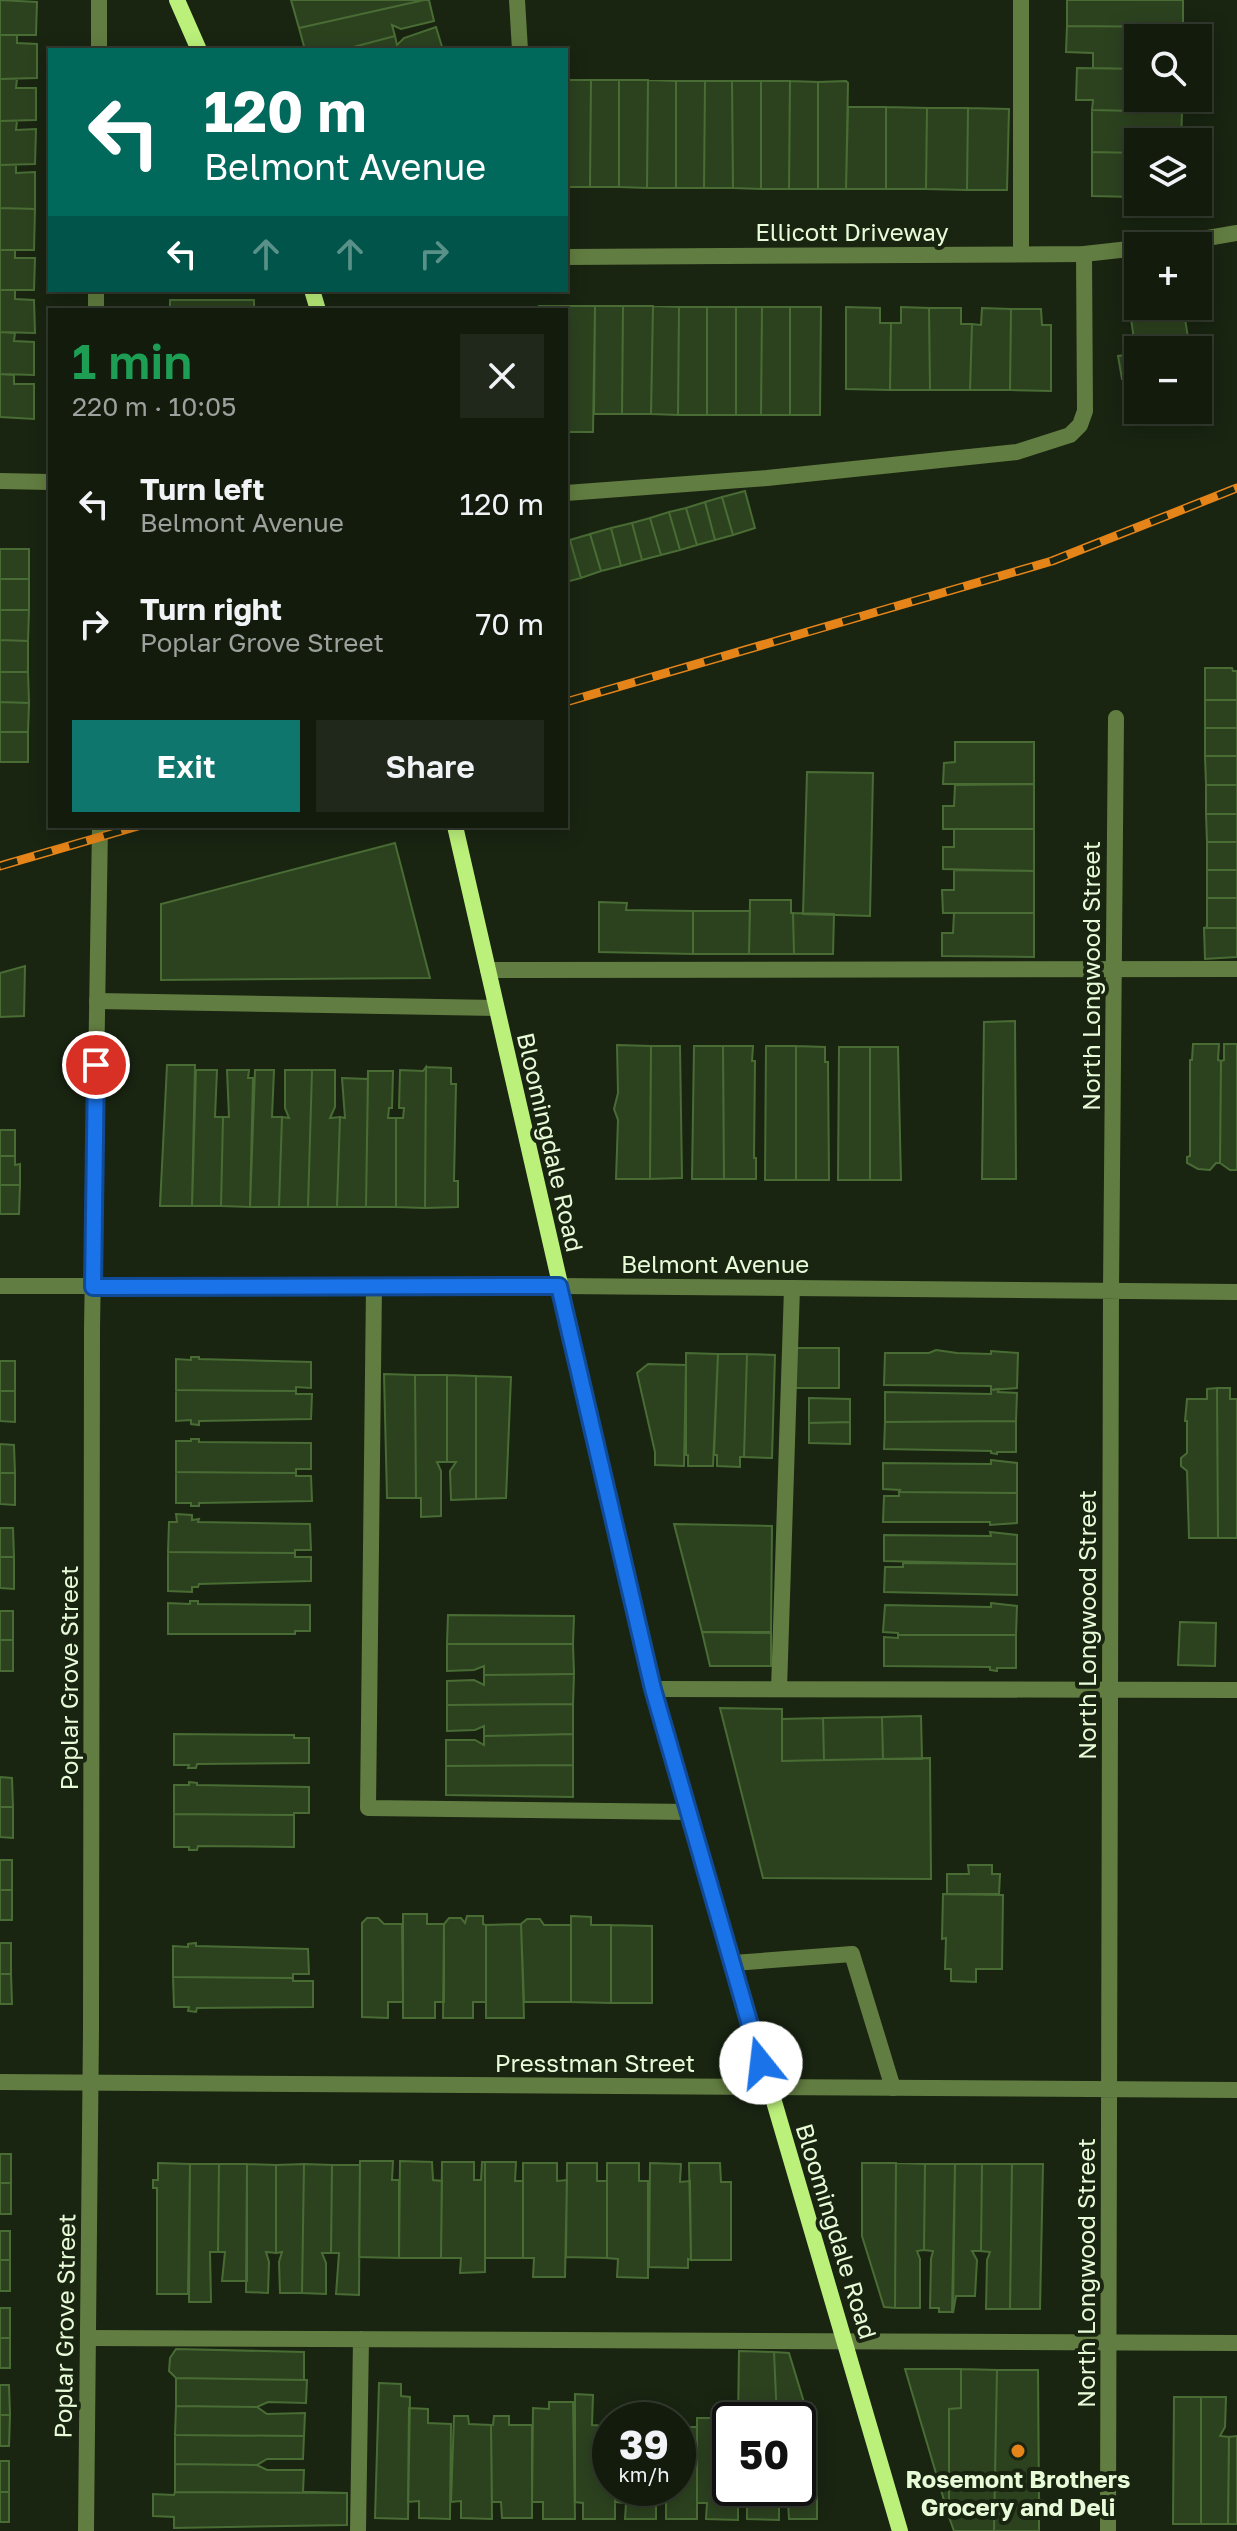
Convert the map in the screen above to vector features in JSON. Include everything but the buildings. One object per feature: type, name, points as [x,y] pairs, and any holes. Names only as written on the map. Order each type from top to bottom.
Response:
[{"type":"main road","points":[[177,0],[197,48]]},
{"type":"main road","name":"Bloomingdale Road","points":[[455,828],[653,1689],[900,2531]]},
{"type":"street","points":[[99,0],[99,48]]},
{"type":"street","points":[[517,0],[520,48]]},
{"type":"street","points":[[1021,0],[1021,254]]},
{"type":"street","points":[[1212,237],[1237,233]]},
{"type":"street","name":"Ellicott Driveway","points":[[568,257],[1084,254],[1124,250]]},
{"type":"street","points":[[568,493],[767,478],[1001,454],[1070,435],[1080,425],[1085,411],[1084,254]]},
{"type":"street","points":[[0,481],[48,482]]},
{"type":"street","name":"North Longwood Street","points":[[1108,2531],[1111,1290],[1116,718]]},
{"type":"street","name":"Poplar Grove Street","points":[[86,2531],[93,1287],[100,828]]},
{"type":"street","points":[[488,970],[1237,969]]},
{"type":"street","points":[[97,1001],[496,1008]]},
{"type":"street","name":"Belmont Avenue","points":[[0,1286],[559,1286],[1237,1292]]},
{"type":"street","points":[[374,1286],[368,1808],[689,1812]]},
{"type":"street","points":[[779,1689],[792,1288]]},
{"type":"street","points":[[653,1689],[1237,1690]]},
{"type":"street","points":[[733,1963],[852,1954],[893,2088]]},
{"type":"street","name":"Presstman Street","points":[[0,2082],[1237,2090]]},
{"type":"street","points":[[88,2338],[1237,2343]]},
{"type":"street","points":[[358,2531],[361,2339]]},
{"type":"railway","points":[[568,701],[1052,561],[1237,488]]},
{"type":"railway","points":[[0,866],[131,828]]},
{"type":"place","name":"Rosemont Brothers Grocery and Deli","points":[[1018,2451]]},
{"type":"route","points":[[96,1065],[93,1287],[559,1286],[653,1689],[761,2063]]}]
